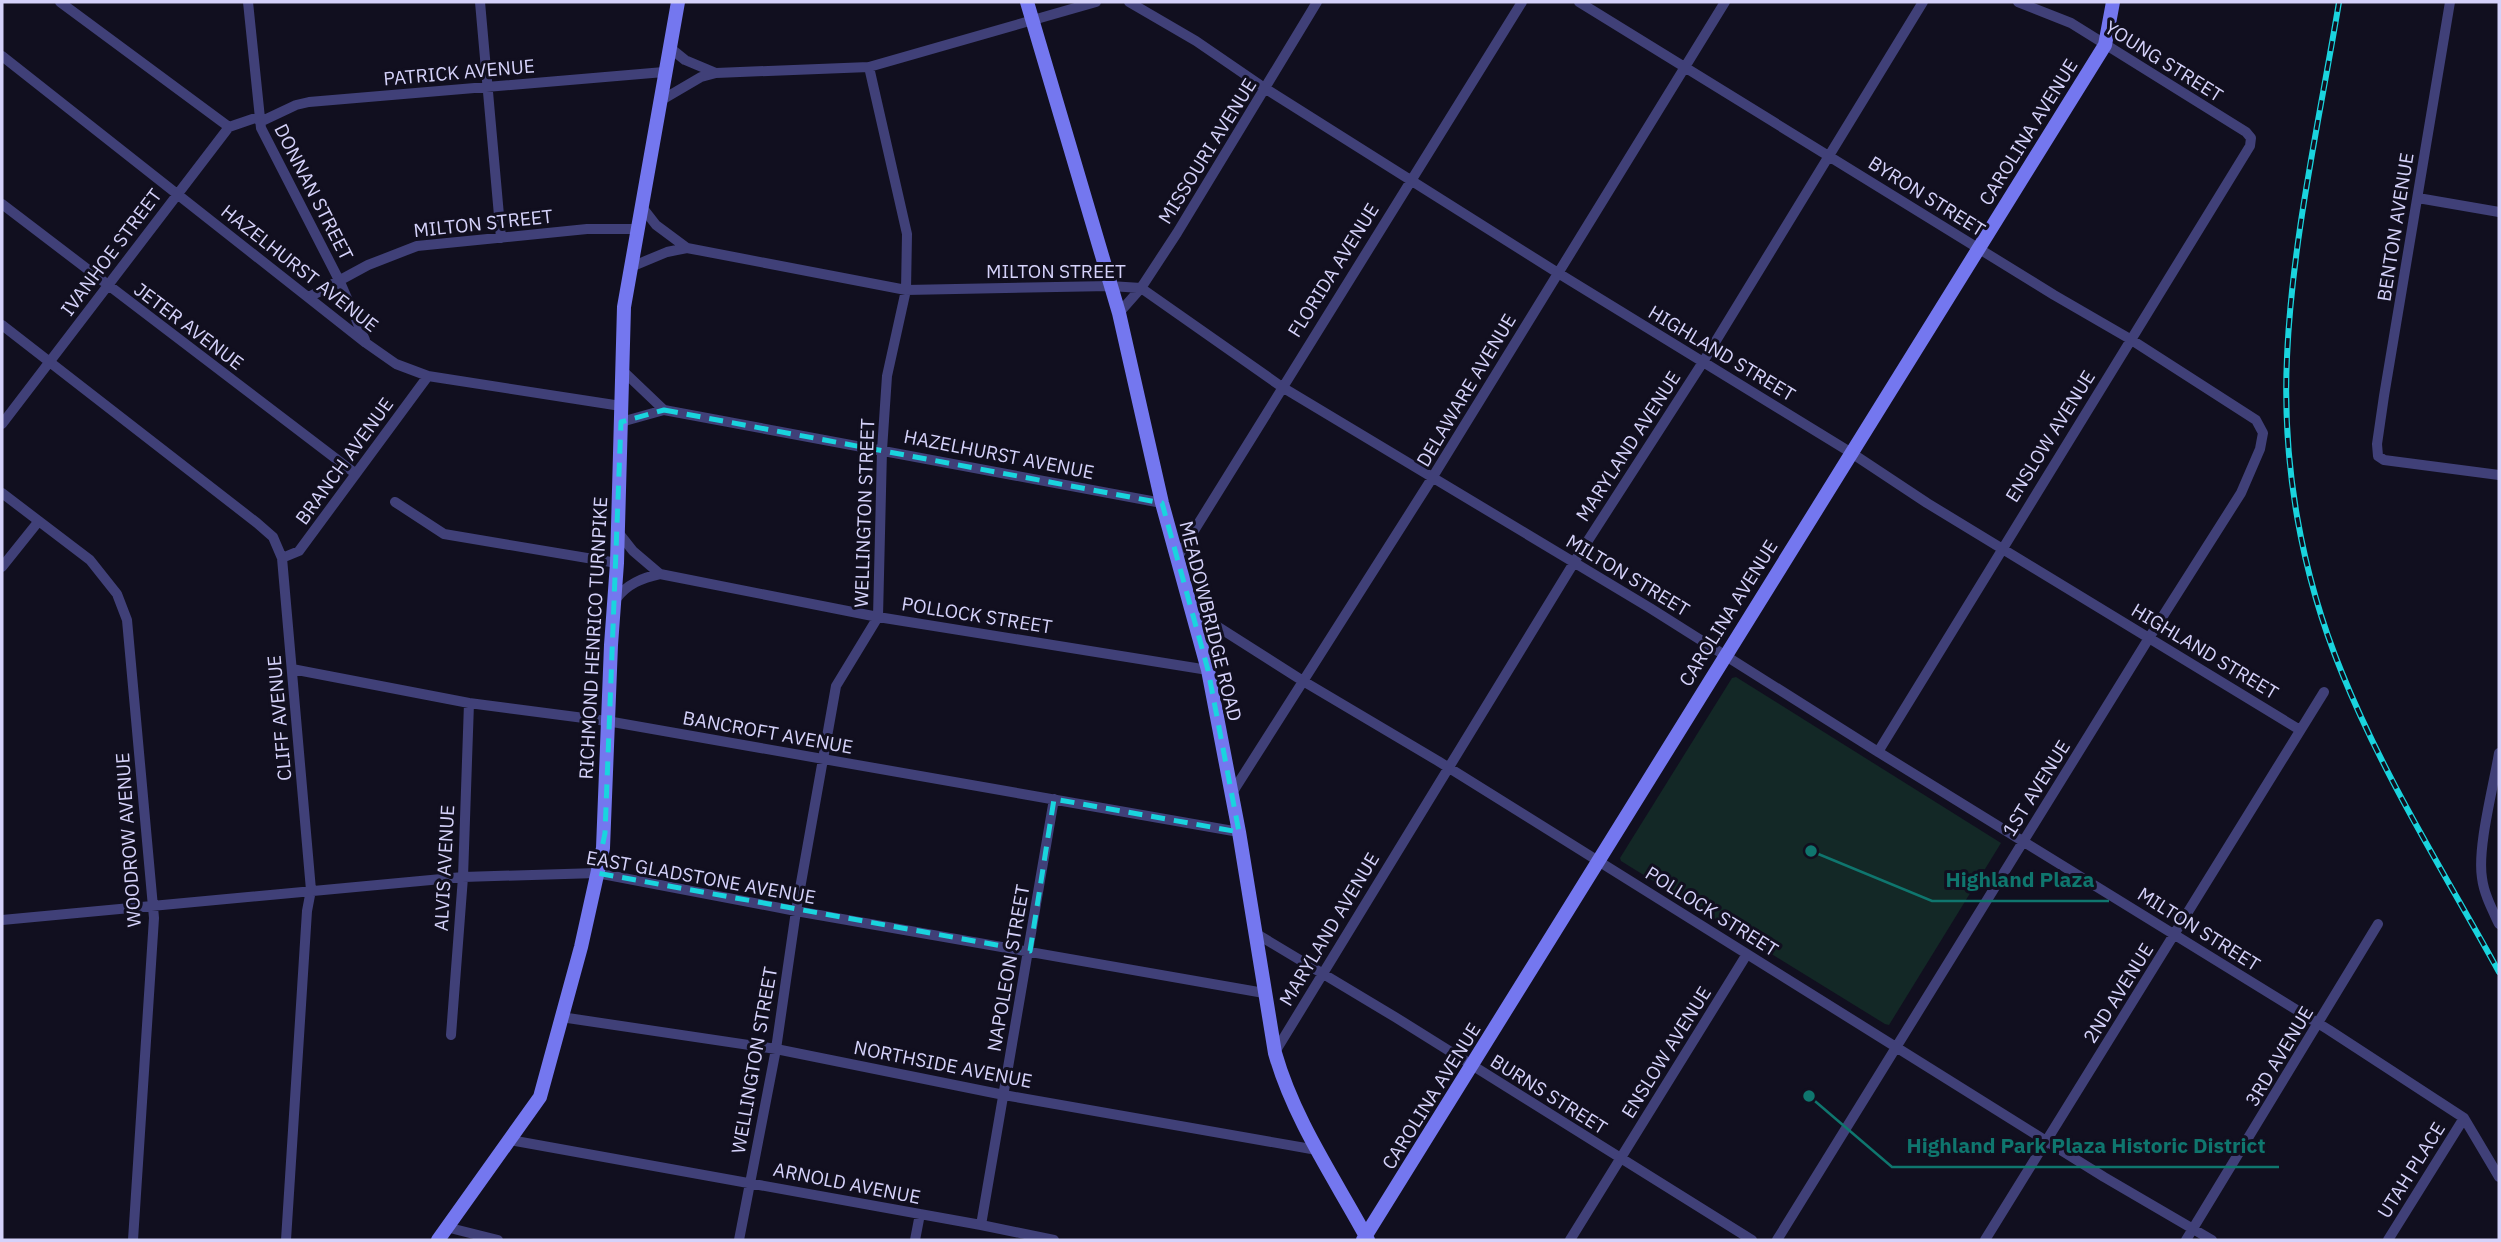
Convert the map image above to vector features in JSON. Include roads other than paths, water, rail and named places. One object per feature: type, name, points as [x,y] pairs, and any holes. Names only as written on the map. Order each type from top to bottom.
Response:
[{"type":"street","points":[[60,2],[229,127],[259,120],[248,2]]},
{"type":"street","points":[[480,2],[501,238]]},
{"type":"street","name":"RICHMOND HENRICO TURNPIKE","points":[[438,1240],[543,1090],[581,947],[597,873],[604,833],[607,721],[617,563],[625,307],[678,2]]},
{"type":"street","name":"MEADOWBRIDGE ROAD","points":[[1027,2],[1119,313],[1162,503],[1208,670],[1281,1076],[1317,1150],[1366,1239]]},
{"type":"street","points":[[660,102],[701,77],[716,73],[869,67],[1096,2]]},
{"type":"street","name":"HIGHLAND STREET","points":[[1129,2],[1196,41],[1266,89],[1558,273],[1850,452],[1927,503],[2300,730]]},
{"type":"street","name":"MISSOURI AVENUE","points":[[1119,313],[1141,288],[1266,89],[1317,2]]},
{"type":"street","name":"FLORIDA AVENUE","points":[[1177,559],[1522,2]]},
{"type":"street","name":"BYRON STREET","points":[[1579,2],[2130,339],[2256,421]]},
{"type":"street","name":"DELAWARE AVENUE","points":[[1232,793],[1432,479],[1725,2]]},
{"type":"street","name":"MARYLAND AVENUE","points":[[1275,1053],[1574,562],[1703,362],[1827,155],[1923,2]]},
{"type":"street","name":"YOUNG STREET","points":[[2018,2],[2071,23],[2246,132],[2251,138]]},
{"type":"street","name":"CAROLINA AVENUE","points":[[1366,1239],[1850,452],[2105,45],[2113,2]]},
{"type":"street","name":"BENTON AVENUE","points":[[2450,2],[2377,444],[2379,458],[2499,475]]},
{"type":"street","points":[[669,47],[685,60],[716,73]]},
{"type":"street","name":"HAZELHURST AVENUE","points":[[2,56],[396,364],[428,376],[621,406]]},
{"type":"street","name":"WELLINGTON STREET","points":[[738,1240],[776,1049],[796,911],[836,686],[878,617],[882,450],[887,376],[905,290],[907,234],[869,67]]},
{"type":"street","name":"PATRICK AVENUE","points":[[259,120],[309,102],[664,72]]},
{"type":"street","name":"DONNAN STREET","points":[[259,120],[340,282]]},
{"type":"street","name":"IVANHOE STREET","points":[[2,424],[229,127]]},
{"type":"street","name":"ENSLOW AVENUE","points":[[1878,752],[2250,146],[2251,138]]},
{"type":"street","points":[[2418,198],[2499,212]]},
{"type":"street","name":"JETER AVENUE","points":[[2,204],[356,474]]},
{"type":"street","name":"MILTON STREET","points":[[642,207],[656,225],[687,248]]},
{"type":"street","name":"MILTON STREET","points":[[309,297],[368,265],[417,246],[587,229],[638,229]]},
{"type":"street","name":"MILTON STREET","points":[[631,267],[667,252],[687,248],[905,290],[1110,286],[1141,288],[1282,387],[1574,562],[2175,934],[2465,1118],[2499,1177]]},
{"type":"street","points":[[340,282],[366,343]]},
{"type":"street","name":"CLIFF AVENUE","points":[[2,325],[257,523],[273,537],[282,558],[311,890],[307,911],[286,1240]]},
{"type":"street","points":[[622,370],[664,410]]},
{"type":"street","name":"BRANCH AVENUE","points":[[282,558],[299,551],[428,376]]},
{"type":"street","name":"HAZELHURST AVENUE","points":[[621,422],[664,410],[1162,503]]},
{"type":"street","name":"1ST AVENUE","points":[[1777,1240],[2241,493],[2260,449],[2263,433],[2256,421]]},
{"type":"street","name":"WOODROW AVENUE","points":[[2,493],[90,560],[117,594],[127,620],[153,906],[133,1240]]},
{"type":"street","points":[[395,502],[444,534],[617,563]]},
{"type":"street","points":[[2,567],[38,522]]},
{"type":"street","name":"POLLOCK STREET","points":[[618,532],[633,551],[660,574],[878,617],[1208,670]]},
{"type":"street","points":[[615,599],[636,581],[660,574]]},
{"type":"street","name":"POLLOCK STREET","points":[[1193,611],[2212,1240]]},
{"type":"street","name":"BANCROFT AVENUE","points":[[292,669],[469,703],[607,721],[1239,832]]},
{"type":"street","name":"2ND AVENUE","points":[[1985,1240],[2324,692]]},
{"type":"street","name":"ALVIS AVENUE","points":[[451,1035],[463,877],[469,703]]},
{"type":"street","points":[[2499,752],[2482,857],[2482,877],[2487,899],[2499,924]]},
{"type":"street","name":"NAPOLEON STREET","points":[[981,1225],[1054,799]]},
{"type":"street","name":"EAST GLADSTONE AVENUE","points":[[2,920],[463,877],[597,873],[796,911],[1264,993]]},
{"type":"street","name":"3RD AVENUE","points":[[2186,1240],[2378,924]]},
{"type":"street","name":"BURNS STREET","points":[[1255,933],[1395,1017],[1752,1240]]},
{"type":"street","name":"ENSLOW AVENUE","points":[[1570,1240],[1747,954]]},
{"type":"street","name":"NORTHSIDE AVENUE","points":[[561,1017],[776,1049],[1004,1095],[1317,1150]]},
{"type":"street","name":"UTAH PLACE","points":[[2388,1240],[2465,1118]]},
{"type":"street","name":"ARNOLD AVENUE","points":[[510,1140],[1054,1240]]},
{"type":"street","points":[[915,1240],[920,1214]]},
{"type":"street","points":[[446,1227],[498,1240]]},
{"type":"railway","points":[[2339,2],[2308,179],[2290,313],[2286,397],[2291,478],[2297,518],[2315,596],[2359,712],[2416,825],[2499,972]]},
{"type":"place","name":"Highland Plaza","points":[[1811,851]]},
{"type":"place","name":"Highland Park Plaza Historic District","points":[[1809,1096]]}]
